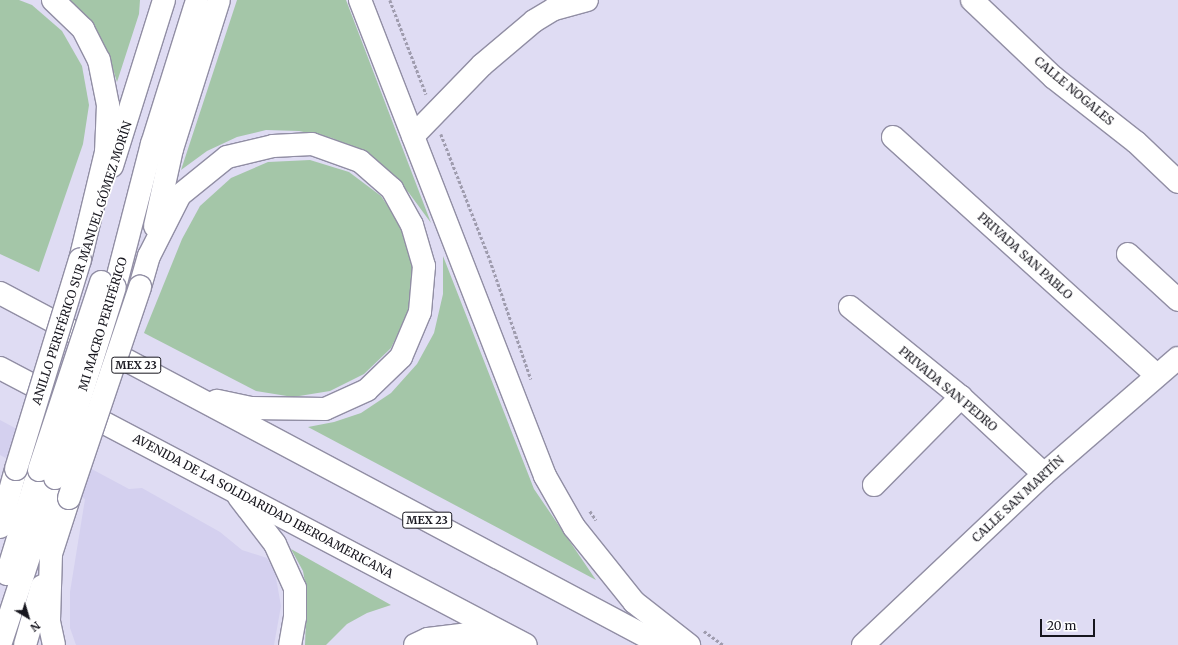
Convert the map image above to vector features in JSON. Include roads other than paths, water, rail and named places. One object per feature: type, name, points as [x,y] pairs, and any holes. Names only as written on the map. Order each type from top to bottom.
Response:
[{"type":"main road","points":[[53,0],[83,29],[99,60],[108,105],[106,152],[80,260]]},
{"type":"main road","name":"ANILLO PERIFÉRICO SUR MANUEL GÓMEZ MORÍN","points":[[0,527],[4,507],[80,260],[124,131],[164,0]]},
{"type":"main road","name":"MI MACRO PERIFÉRICO","points":[[108,284],[184,0]]},
{"type":"main road","name":"MI MACRO PERIFÉRICO","points":[[0,645],[47,474],[197,0]]},
{"type":"main road","points":[[25,645],[69,498],[140,287],[149,256],[172,149],[219,0]]},
{"type":"main road","points":[[360,0],[545,476],[574,527],[629,597],[693,635]]},
{"type":"main road","points":[[413,136],[482,65],[534,21],[554,9],[587,0]]},
{"type":"main road","name":"CALLE NOGALES","points":[[972,0],[1053,77],[1136,142],[1178,182]]},
{"type":"main road","name":"PRIVADA SAN PABLO","points":[[893,137],[1156,375]]},
{"type":"main road","points":[[149,256],[180,195],[228,157],[273,146],[312,144],[360,161],[392,189],[412,225],[424,266],[420,312],[401,357],[367,390],[325,409],[250,408],[192,396]]},
{"type":"main road","points":[[1128,254],[1178,300]]},
{"type":"main road","name":"MEX 23","points":[[0,293],[662,645]]},
{"type":"main road","name":"PRIVADA SAN PEDRO","points":[[850,307],[960,397],[1044,474]]},
{"type":"main road","name":"CALLE SAN MARTÍN","points":[[863,645],[1044,474],[1156,375],[1178,358]]},
{"type":"main road","name":"AVENIDA DE LA SOLIDARIDAD IBEROAMERICANA","points":[[0,368],[521,642]]},
{"type":"main road","points":[[874,485],[960,397]]},
{"type":"main road","name":"MI MACRO PERIFÉRICO","points":[[0,597],[47,474]]},
{"type":"main road","points":[[234,491],[275,544],[295,588],[295,618],[290,645]]},
{"type":"main road","points":[[52,554],[49,621],[54,645]]},
{"type":"main road","points":[[415,645],[428,639],[463,635],[521,642]]}]
